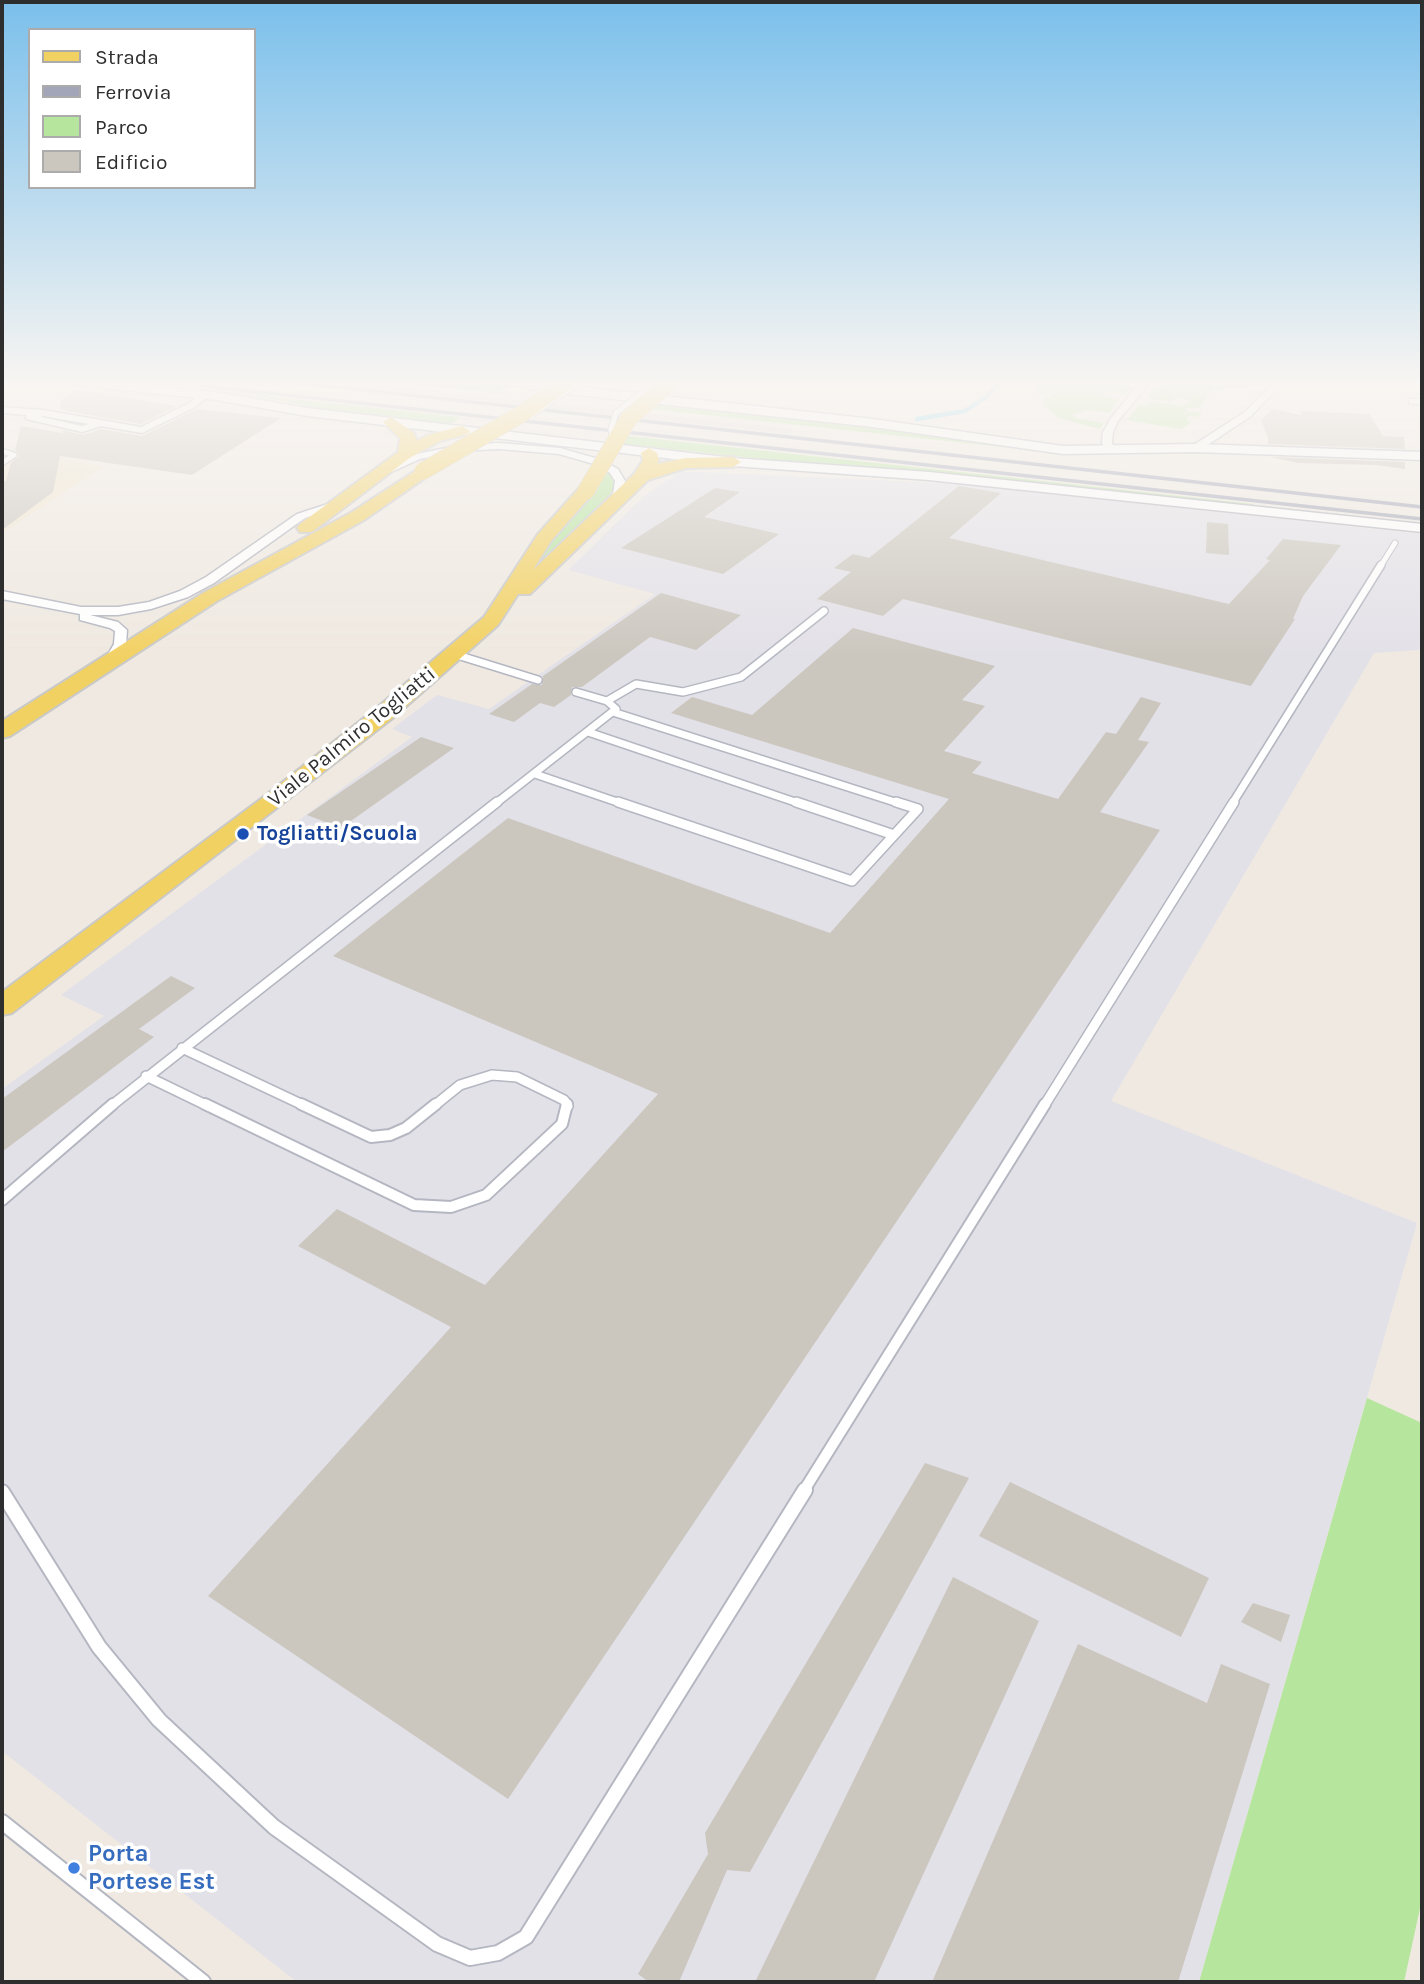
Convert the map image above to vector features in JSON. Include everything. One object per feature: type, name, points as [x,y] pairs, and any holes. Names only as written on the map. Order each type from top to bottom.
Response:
[{"type":"main road","points":[[210,597],[358,516],[419,474]]},
{"type":"main road","name":"Viale Palmiro Togliatti","points":[[2,1006],[273,801],[386,712],[491,621],[544,538],[586,491],[596,474]]},
{"type":"main road","points":[[491,621],[642,476],[650,474]]},
{"type":"main road","points":[[2,731],[210,597],[377,475]]},
{"type":"street","points":[[614,474],[620,481],[617,501]]},
{"type":"street","points":[[895,474],[1422,528]]},
{"type":"street","points":[[50,607],[112,611],[166,601],[210,580],[302,516],[340,503]]},
{"type":"street","points":[[2,595],[118,627],[121,638],[111,660]]},
{"type":"lane","points":[[2,1492],[99,1647],[159,1720],[274,1827],[437,1944],[470,1958],[498,1953],[526,1937],[1395,543]]},
{"type":"lane","points":[[607,701],[636,684],[683,692],[741,677],[824,611]]},
{"type":"lane","points":[[454,654],[538,680]]},
{"type":"lane","points":[[2,1200],[146,1076],[535,774],[616,707],[607,701],[576,692]]},
{"type":"lane","points":[[535,774],[852,881],[918,809],[613,712]]},
{"type":"lane","points":[[588,732],[894,835]]},
{"type":"lane","points":[[146,1076],[414,1205],[423,1206],[451,1207],[486,1195],[562,1124],[568,1105],[564,1100],[517,1077],[492,1075],[460,1085],[406,1128],[390,1135],[371,1138],[182,1048]]},
{"type":"lane","points":[[2,1822],[203,1982]]},
{"type":"shaded area","points":[[2,474],[94,474],[2,533]]},
{"type":"shaded area","points":[[677,474],[737,474],[961,484],[1422,534],[1422,644],[1419,650],[1374,653],[1111,1101],[1417,1223],[1199,1982],[297,1982],[2,1751],[2,1089],[104,1016],[61,995],[412,737],[392,729],[437,695],[489,709],[655,594],[568,570],[645,495]]},
{"type":"green space","points":[[607,474],[610,474],[615,484],[610,496],[536,569],[552,538]]},
{"type":"green space","points":[[955,474],[973,474],[1253,505]]},
{"type":"green space","points":[[1367,1398],[1422,1423],[1422,1899],[1404,1982],[1199,1982]]},
{"type":"building","points":[[8,474],[57,474],[53,492],[2,530],[2,481],[6,481]]},
{"type":"building","points":[[959,486],[1001,493],[949,538],[1229,604],[1270,560],[1266,559],[1283,539],[1341,545],[1303,596],[1295,619],[1251,686],[903,599],[883,616],[817,599],[851,572],[834,568],[853,554],[869,558]]},
{"type":"building","points":[[715,488],[740,492],[704,517],[779,534],[723,574],[621,548]]},
{"type":"building","points":[[1207,522],[1228,524],[1229,555],[1206,553]]},
{"type":"building","points":[[661,593],[741,615],[696,650],[650,637],[582,687],[572,687],[571,695],[554,707],[540,703],[514,722],[489,714],[532,684],[542,685],[543,676]]},
{"type":"building","points":[[853,628],[995,666],[962,700],[985,706],[944,751],[982,762],[972,773],[1058,799],[1106,732],[1116,734],[1141,697],[1161,703],[1138,740],[1149,742],[1100,812],[1160,830],[508,1799],[208,1596],[451,1327],[298,1246],[337,1209],[485,1285],[658,1094],[333,956],[508,818],[830,933],[949,799],[671,713],[692,697],[752,715]]},
{"type":"building","points":[[421,737],[454,748],[341,828],[307,815]]},
{"type":"building","points":[[171,976],[195,988],[139,1029],[154,1037],[2,1152],[2,1099]]},
{"type":"building","points":[[925,1463],[969,1478],[750,1872],[727,1870],[679,1982],[649,1982],[638,1974],[708,1854],[705,1833]]},
{"type":"building","points":[[1010,1482],[1209,1578],[1181,1637],[979,1536]]},
{"type":"building","points":[[953,1577],[1039,1621],[874,1982],[755,1982]]},
{"type":"building","points":[[1253,1603],[1290,1615],[1281,1642],[1241,1622]]},
{"type":"building","points":[[1078,1644],[1207,1703],[1221,1664],[1270,1684],[1178,1982],[932,1982]]},
{"type":"railway","points":[[1006,474],[1422,519]]},
{"type":"railway","points":[[1120,474],[1422,507]]},
{"type":"place","name":"Togliatti/Scuola","points":[[243,834]]},
{"type":"place","name":"Porta Portese Est","points":[[74,1868]]}]
